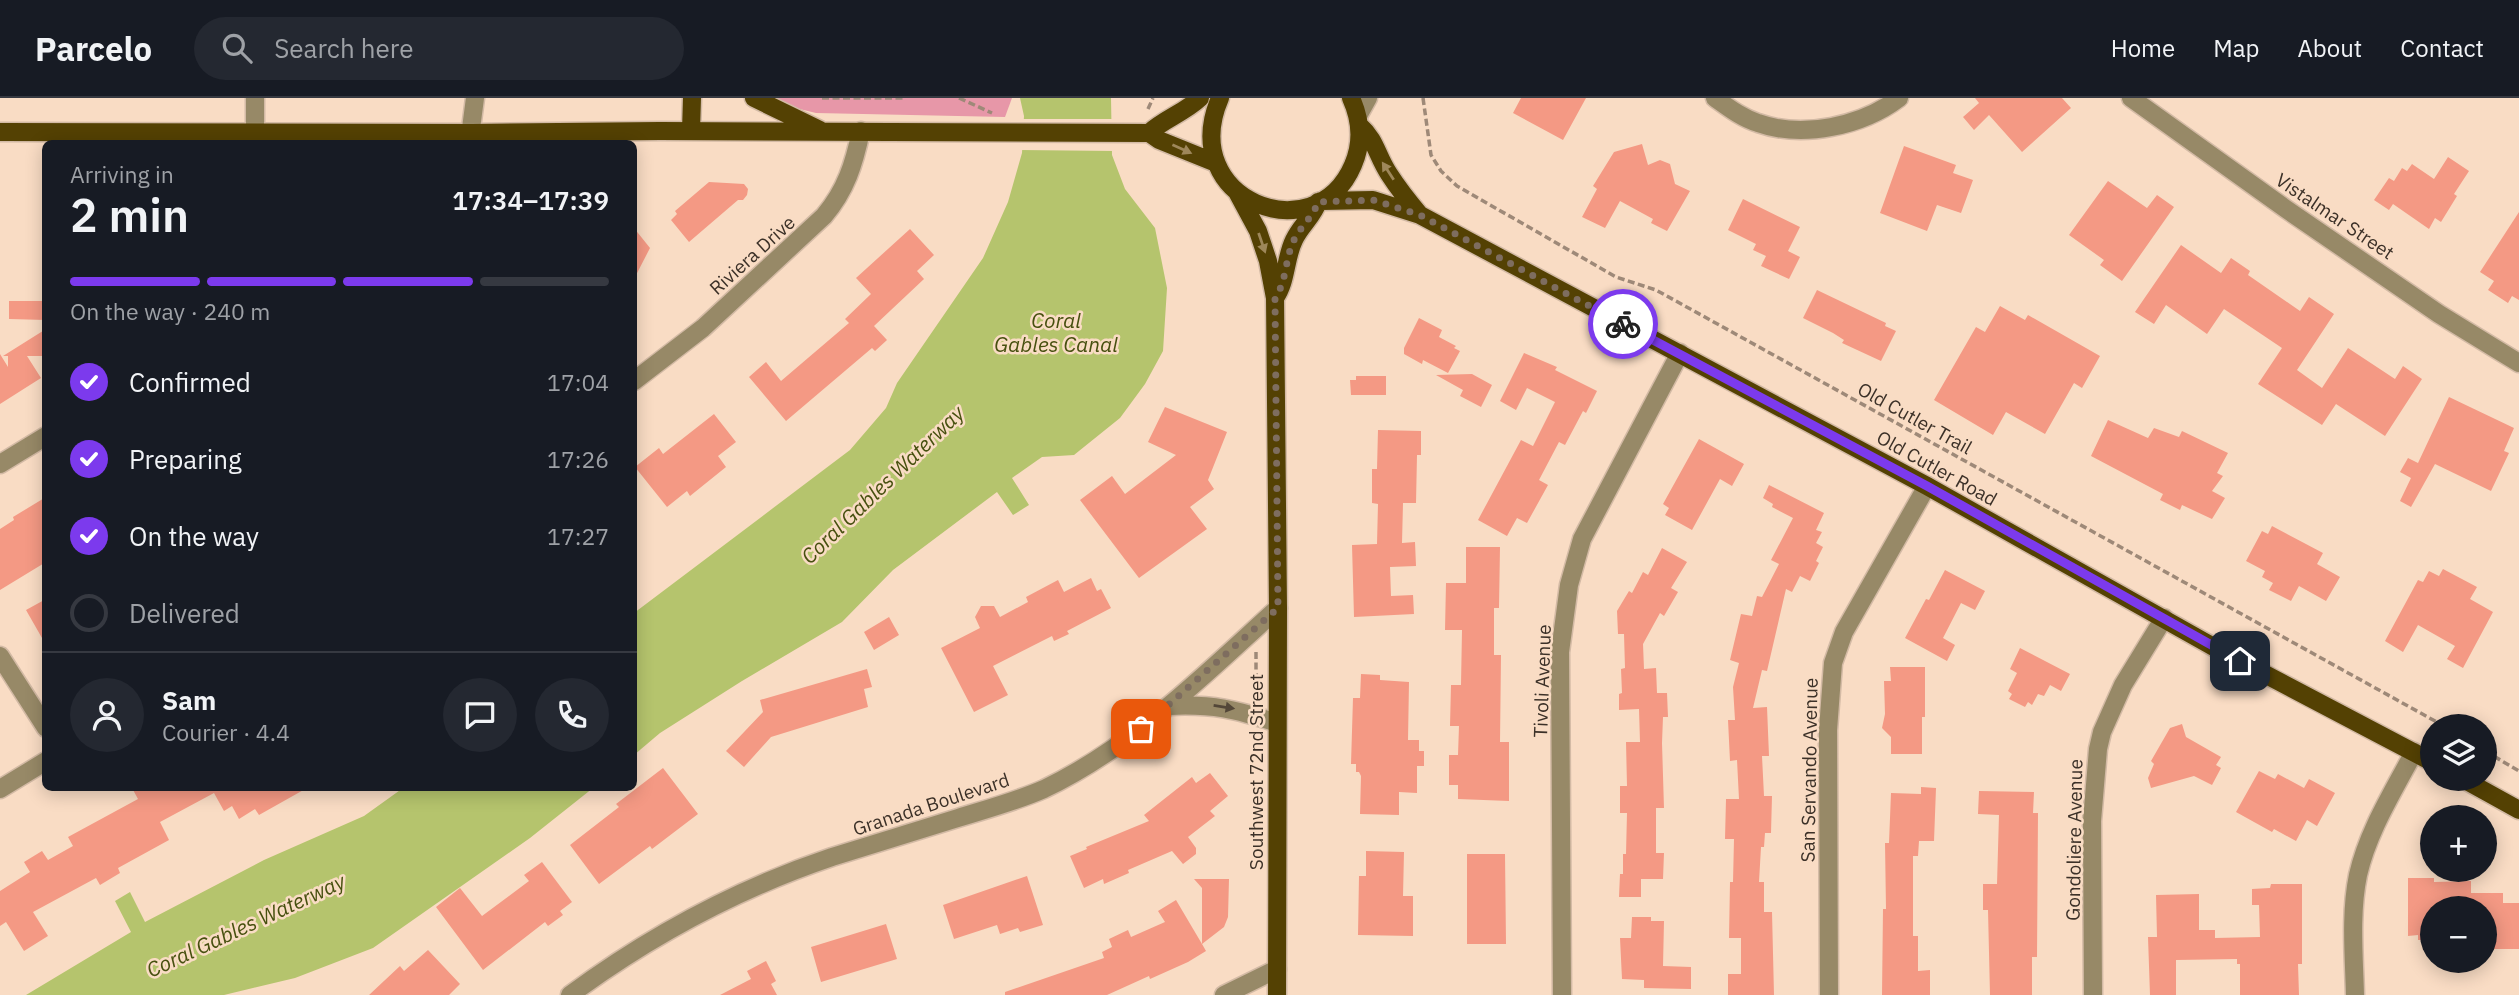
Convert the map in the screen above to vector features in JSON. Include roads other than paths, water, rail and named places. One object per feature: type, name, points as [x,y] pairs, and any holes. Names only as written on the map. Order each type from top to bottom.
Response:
[{"type":"main road","points":[[691,131],[692,98]]},
{"type":"main road","points":[[754,98],[823,131]]},
{"type":"main road","points":[[1149,133],[1200,98]]},
{"type":"main road","points":[[1216,163],[1210,128],[1220,98]]},
{"type":"main road","name":"Old Cutler Road","points":[[1351,98],[1359,121],[1372,136],[1388,174],[1420,215]]},
{"type":"main road","name":"Southwest 72nd Street","points":[[1275,298],[1282,289],[1296,235],[1314,214],[1319,202],[1335,191],[1350,172],[1357,157],[1359,121]]},
{"type":"main road","points":[[0,132],[107,138],[255,131],[471,138],[691,131],[1149,133],[1159,140],[1216,163]]},
{"type":"main road","name":"Southwest 72nd Street","points":[[1216,163],[1221,174],[1237,192],[1258,230],[1268,261],[1275,298],[1278,608],[1277,995]]},
{"type":"main road","name":"Old Cutler Road","points":[[1237,192],[1257,204],[1280,210],[1319,202],[1373,200],[1420,215],[1927,486],[2302,694],[2420,755]]},
{"type":"main road","points":[[2485,791],[2519,810]]},
{"type":"street","points":[[255,98],[255,131]]},
{"type":"street","points":[[471,138],[475,98]]},
{"type":"street","points":[[1359,121],[1368,98]]},
{"type":"street","points":[[1715,98],[1746,119],[1796,130],[1850,122],[1874,113],[1899,98]]},
{"type":"street","name":"Vistalmar Street","points":[[2131,98],[2286,209],[2440,314],[2519,363]]},
{"type":"street","name":"Riviera Drive","points":[[637,379],[703,328],[835,204],[848,180],[861,131]]},
{"type":"street","name":"Tivoli Avenue","points":[[1562,995],[1560,652],[1569,585],[1582,539],[1680,354]]},
{"type":"street","points":[[0,464],[42,438]]},
{"type":"street","name":"San Servando Avenue","points":[[1829,995],[1828,730],[1833,663],[1844,632],[1927,486]]},
{"type":"street","name":"Granada Boulevard","points":[[570,995],[642,945],[745,890],[828,859],[1040,790],[1112,751],[1168,706],[1278,608]]},
{"type":"street","name":"Gondoliere Avenue","points":[[2093,995],[2093,809],[2098,749],[2102,732],[2123,685],[2164,618]]},
{"type":"street","points":[[0,656],[42,722]]},
{"type":"street","points":[[1168,706],[1214,705],[1237,709],[1277,723]]},
{"type":"street","points":[[2355,995],[2354,911],[2357,877],[2374,827],[2414,752]]},
{"type":"street","points":[[0,789],[42,763]]},
{"type":"street","points":[[1224,995],[1277,969]]},
{"type":"water","name":"Coral Gables Canal","points":[[1020,98],[1111,98],[1112,155],[1125,189],[1155,228],[1167,288],[1163,351],[1145,384],[1120,418],[1074,455],[1042,457],[1012,478],[1029,505],[1013,515],[997,492],[893,570],[842,622],[660,733],[637,752],[637,611],[850,450],[886,408],[897,383],[983,258],[1008,202],[1022,153],[1024,116]]},
{"type":"water","name":"Coral Gables Waterway","points":[[399,791],[589,791],[530,838],[373,948],[295,978],[224,995],[26,995],[131,932],[115,901],[130,892],[145,922],[264,860],[364,816]]}]
